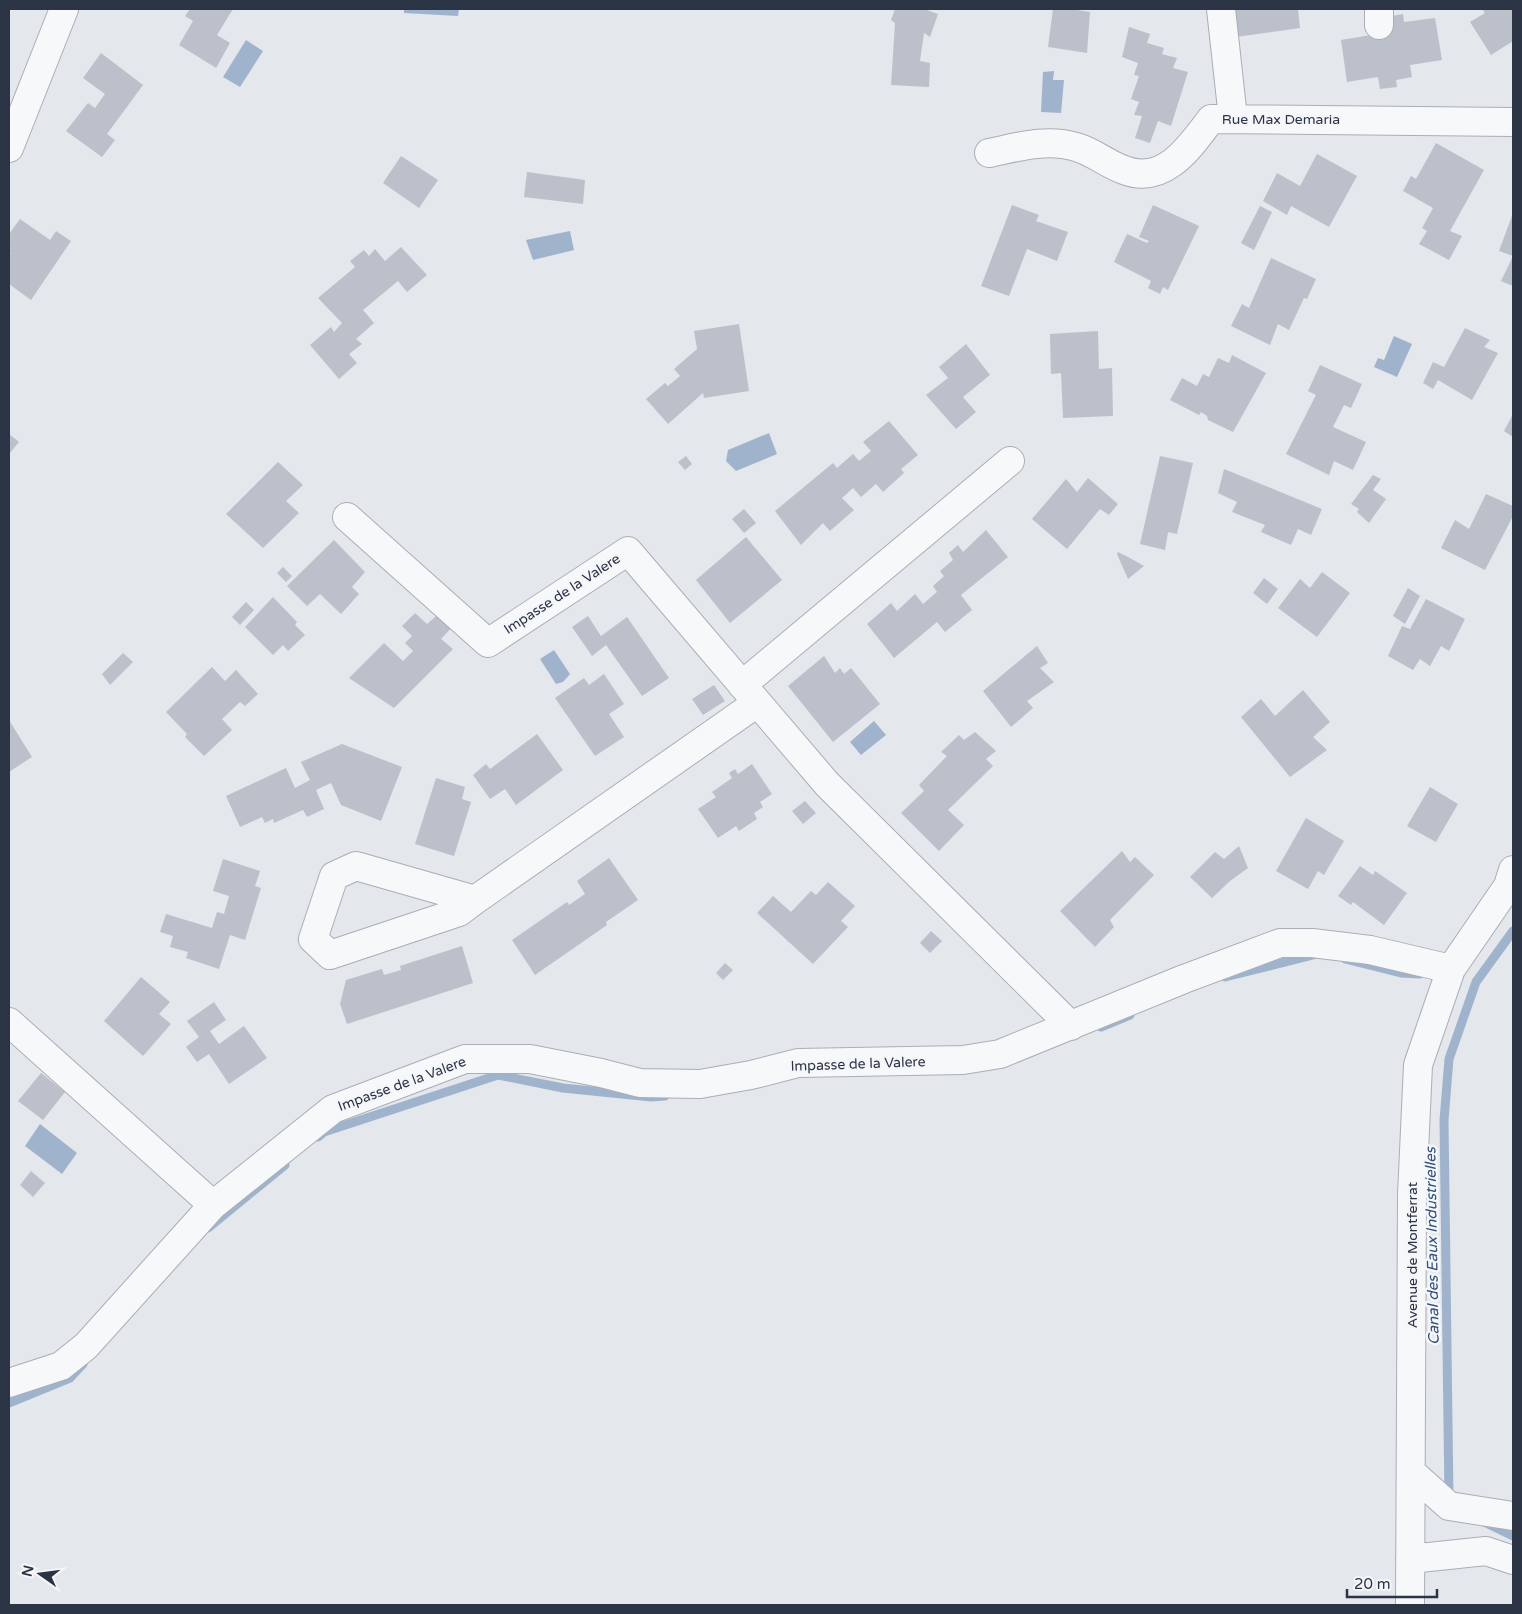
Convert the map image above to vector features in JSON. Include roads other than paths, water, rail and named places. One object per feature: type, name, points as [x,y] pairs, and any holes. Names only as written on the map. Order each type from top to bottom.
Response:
[{"type":"street","points":[[9,148],[64,9]]},
{"type":"street","points":[[1221,9],[1233,118]]},
{"type":"street","name":"Rue Max Demaria","points":[[989,153],[1028,145],[1053,143],[1076,147],[1098,155],[1124,170],[1144,175],[1170,166],[1193,143],[1211,119],[1513,122]]},
{"type":"street","points":[[475,900],[356,866],[334,876],[313,939],[330,955],[459,912],[750,694],[1010,461]]},
{"type":"street","name":"Impasse de la Valere","points":[[347,517],[488,643],[628,551],[827,784],[1071,1026]]},
{"type":"street","name":"Avenue de Montferrat","points":[[1410,1605],[1412,1195],[1418,1065],[1451,969],[1508,886],[1513,870]]},
{"type":"street","name":"Impasse de la Valere","points":[[9,1383],[61,1366],[86,1346],[213,1205],[333,1108],[465,1059],[530,1059],[602,1073],[640,1083],[700,1084],[798,1063],[963,1060],[1000,1054],[1184,979],[1280,943],[1370,950],[1451,969]]},
{"type":"street","points":[[9,1022],[213,1205]]},
{"type":"street","points":[[1411,1472],[1449,1506],[1513,1516]]},
{"type":"street","points":[[1410,1559],[1486,1551],[1513,1560]]},
{"type":"water","points":[[404,9],[459,9],[458,16],[404,13]]},
{"type":"water","points":[[246,40],[263,51],[240,87],[223,77]]},
{"type":"water","points":[[1054,71],[1053,80],[1064,80],[1061,113],[1041,112],[1043,72]]},
{"type":"water","points":[[570,231],[574,250],[533,260],[526,240]]},
{"type":"water","points":[[1394,336],[1412,344],[1397,377],[1374,367],[1378,358],[1384,360]]},
{"type":"water","points":[[769,433],[777,454],[736,471],[726,461],[728,450]]},
{"type":"water","points":[[554,650],[570,674],[563,682],[556,684],[540,659]]},
{"type":"water","points":[[874,721],[886,735],[861,755],[850,742]]},
{"type":"water","points":[[40,1124],[77,1153],[62,1174],[25,1146]]},
{"type":"waterway","name":"Canal des Eaux Industrielles","points":[[1449,1499],[1444,1120],[1449,1059],[1476,982],[1513,931]]},
{"type":"waterway","points":[[1225,977],[1317,954]]},
{"type":"waterway","points":[[1345,959],[1401,973],[1420,974]]},
{"type":"waterway","points":[[1101,1027],[1130,1015]]},
{"type":"waterway","points":[[318,1137],[324,1132],[498,1075],[563,1088],[651,1097],[665,1096]]},
{"type":"waterway","points":[[208,1228],[285,1165]]},
{"type":"waterway","points":[[9,1403],[70,1378],[83,1364]]},
{"type":"waterway","name":"Canal des Eaux Industrielles","points":[[1484,1522],[1513,1536]]}]
